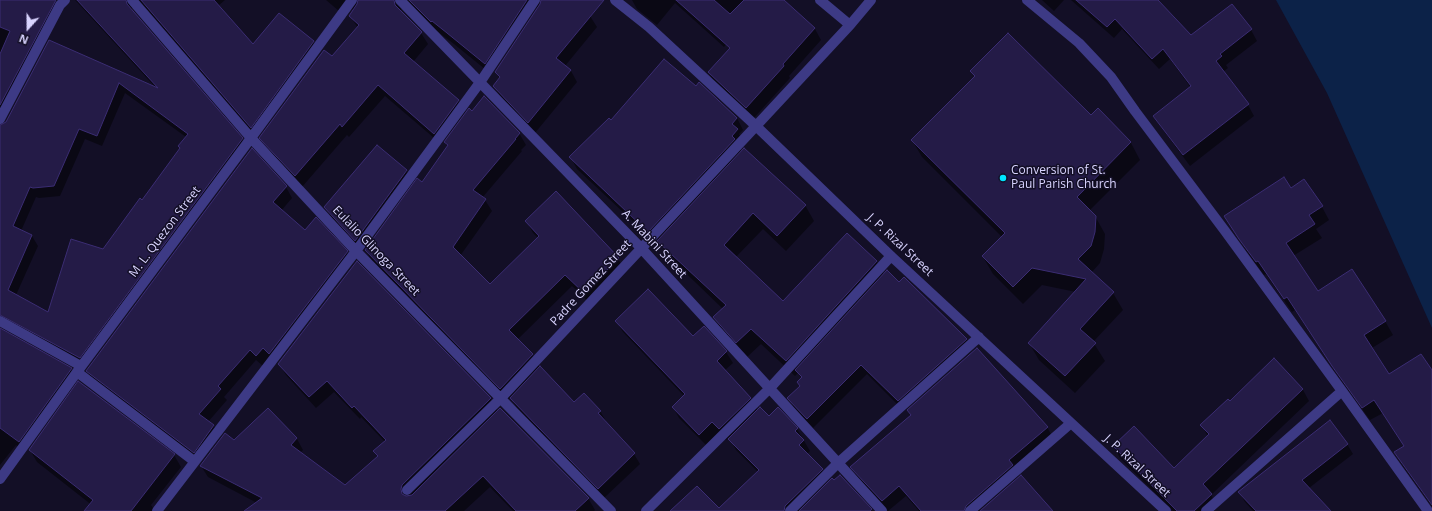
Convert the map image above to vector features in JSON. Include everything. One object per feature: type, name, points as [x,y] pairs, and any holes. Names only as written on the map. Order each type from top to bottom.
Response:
[{"type":"street","points":[[0,119],[60,5],[65,0]]},
{"type":"street","name":"Eulalio Glinoga Street","points":[[132,0],[252,138],[356,251],[611,511]]},
{"type":"street","name":"M. L. Quezon Street","points":[[0,479],[79,369],[252,138],[352,0]]},
{"type":"street","name":"A. Mabini Street","points":[[400,0],[481,81],[642,248],[769,389],[882,511]]},
{"type":"street","points":[[157,511],[356,251],[481,81],[535,0]]},
{"type":"street","name":"J. P. Rizal Street","points":[[615,0],[650,27],[892,256],[1166,511]]},
{"type":"street","points":[[820,0],[850,25]]},
{"type":"street","name":"Padre Gomez Street","points":[[407,490],[501,398],[850,25],[871,0]]},
{"type":"street","points":[[1027,0],[1079,43],[1111,77],[1225,230],[1428,511]]},
{"type":"street","points":[[646,511],[769,389],[892,256]]},
{"type":"street","points":[[0,321],[79,369],[194,461]]},
{"type":"street","points":[[790,511],[838,463],[979,337]]},
{"type":"street","points":[[1206,511],[1342,391]]},
{"type":"street","points":[[970,511],[1071,423]]},
{"type":"water","points":[[1276,0],[1432,0],[1432,328],[1327,93]]},
{"type":"building","points":[[0,0],[56,0],[0,105],[0,54],[10,31],[0,27]]},
{"type":"building","points":[[77,0],[126,0],[127,4],[243,138],[80,358],[0,315],[0,125],[6,122],[49,40],[158,88]],"holes":[[[119,83],[188,134],[178,146],[180,148],[142,200],[140,198],[103,249],[71,239],[48,312],[8,290],[32,235],[13,226],[30,187],[54,186],[79,129],[97,136]]]},
{"type":"building","points":[[141,0],[214,0],[253,44],[279,13],[314,41],[251,128]]},
{"type":"building","points":[[358,0],[394,0],[395,5],[422,32],[404,53],[459,100],[434,134],[378,85],[342,127],[340,124],[295,176],[259,138],[324,50],[332,56],[359,25],[349,16]]},
{"type":"building","points":[[409,0],[527,0],[485,64],[432,21],[431,22]]},
{"type":"building","points":[[541,0],[604,0],[556,58],[571,70],[528,123],[493,86],[500,77],[495,72],[540,4]]},
{"type":"building","points":[[676,0],[714,0],[730,14],[744,0],[784,0],[815,28],[783,64],[784,66],[746,108],[708,72],[730,48]]},
{"type":"building","points":[[1076,0],[1158,0],[1191,35],[1232,4],[1252,29],[1220,54],[1222,56],[1216,61],[1249,104],[1183,155],[1153,116],[1191,86],[1163,49],[1152,59],[1115,19],[1107,27]]},
{"type":"building","points":[[1008,33],[1091,115],[1098,108],[1131,142],[1077,197],[1096,216],[1095,232],[1091,246],[1078,259],[1114,292],[1080,329],[1096,343],[1065,376],[1028,343],[1086,279],[1032,268],[1013,287],[982,256],[1005,233],[911,140],[975,76],[970,71]]},
{"type":"building","points":[[664,59],[696,86],[699,82],[737,118],[732,124],[738,129],[732,136],[735,139],[648,232],[569,157],[609,118],[611,120]]},
{"type":"building","points":[[484,96],[520,133],[473,190],[486,199],[453,247],[490,284],[539,236],[525,221],[556,191],[619,258],[584,293],[565,275],[509,330],[533,354],[500,389],[365,250],[417,178],[422,182],[448,145],[444,142],[469,108],[472,111]]},
{"type":"building","points":[[377,145],[407,170],[355,241],[324,207]]},
{"type":"building","points":[[252,148],[287,186],[273,202],[305,230],[316,217],[348,251],[269,354],[263,348],[256,356],[250,350],[218,386],[221,389],[199,414],[214,425],[194,453],[86,371]]},
{"type":"building","points":[[744,148],[806,205],[777,236],[753,213],[724,245],[783,301],[847,233],[877,261],[786,361],[751,329],[736,343],[713,317],[726,305],[657,241]]},
{"type":"building","points":[[1284,177],[1291,188],[1304,179],[1323,206],[1309,215],[1315,224],[1286,243],[1318,291],[1352,269],[1386,321],[1364,335],[1389,374],[1421,354],[1432,370],[1432,505],[1394,452],[1404,446],[1374,400],[1362,408],[1332,366],[1287,297],[1284,299],[1258,261],[1256,262],[1239,239],[1224,216]]},
{"type":"building","points":[[357,261],[491,398],[402,485],[402,494],[406,496],[412,495],[500,408],[589,498],[575,511],[516,511],[483,476],[445,511],[244,511],[262,498],[200,466],[225,433],[234,440],[268,408],[297,438],[291,445],[345,485],[378,456],[373,451],[386,440],[354,406],[352,408],[327,381],[309,397],[278,364]]},
{"type":"building","points":[[887,270],[899,282],[904,277],[967,339],[898,401],[861,365],[807,419],[787,398],[800,386],[797,382],[802,377],[795,370]]},
{"type":"building","points":[[648,289],[693,336],[704,326],[727,351],[717,361],[751,398],[719,429],[712,422],[699,435],[672,407],[685,394],[615,321]]},
{"type":"building","points":[[0,328],[72,368],[19,442],[0,428]]},
{"type":"building","points":[[977,348],[1048,427],[1009,460],[1013,465],[966,506],[964,511],[921,511],[899,486],[882,501],[850,467],[911,415],[907,410]]},
{"type":"building","points":[[1274,358],[1303,389],[1203,484],[1212,494],[1194,511],[1177,511],[1113,446],[1134,426],[1174,468],[1209,434],[1200,425],[1228,399],[1230,401]]},
{"type":"building","points":[[540,366],[574,402],[584,393],[601,411],[598,413],[635,453],[598,489],[510,398]]},
{"type":"building","points":[[78,381],[175,454],[131,511],[84,511],[93,500],[29,450]]},
{"type":"building","points":[[760,407],[769,416],[778,407],[798,428],[795,431],[804,440],[799,445],[823,469],[785,506],[784,511],[670,511],[697,486],[719,508],[759,470],[728,439]]},
{"type":"building","points":[[1330,420],[1348,444],[1302,480],[1331,511],[1256,511],[1238,492]]},
{"type":"building","points":[[840,475],[872,509],[870,511],[799,511],[832,478],[834,480]]},
{"type":"building","points":[[1021,475],[1053,511],[980,511]]},
{"type":"place","name":"Conversion of St. Paul Parish Church","points":[[1003,178]]}]
